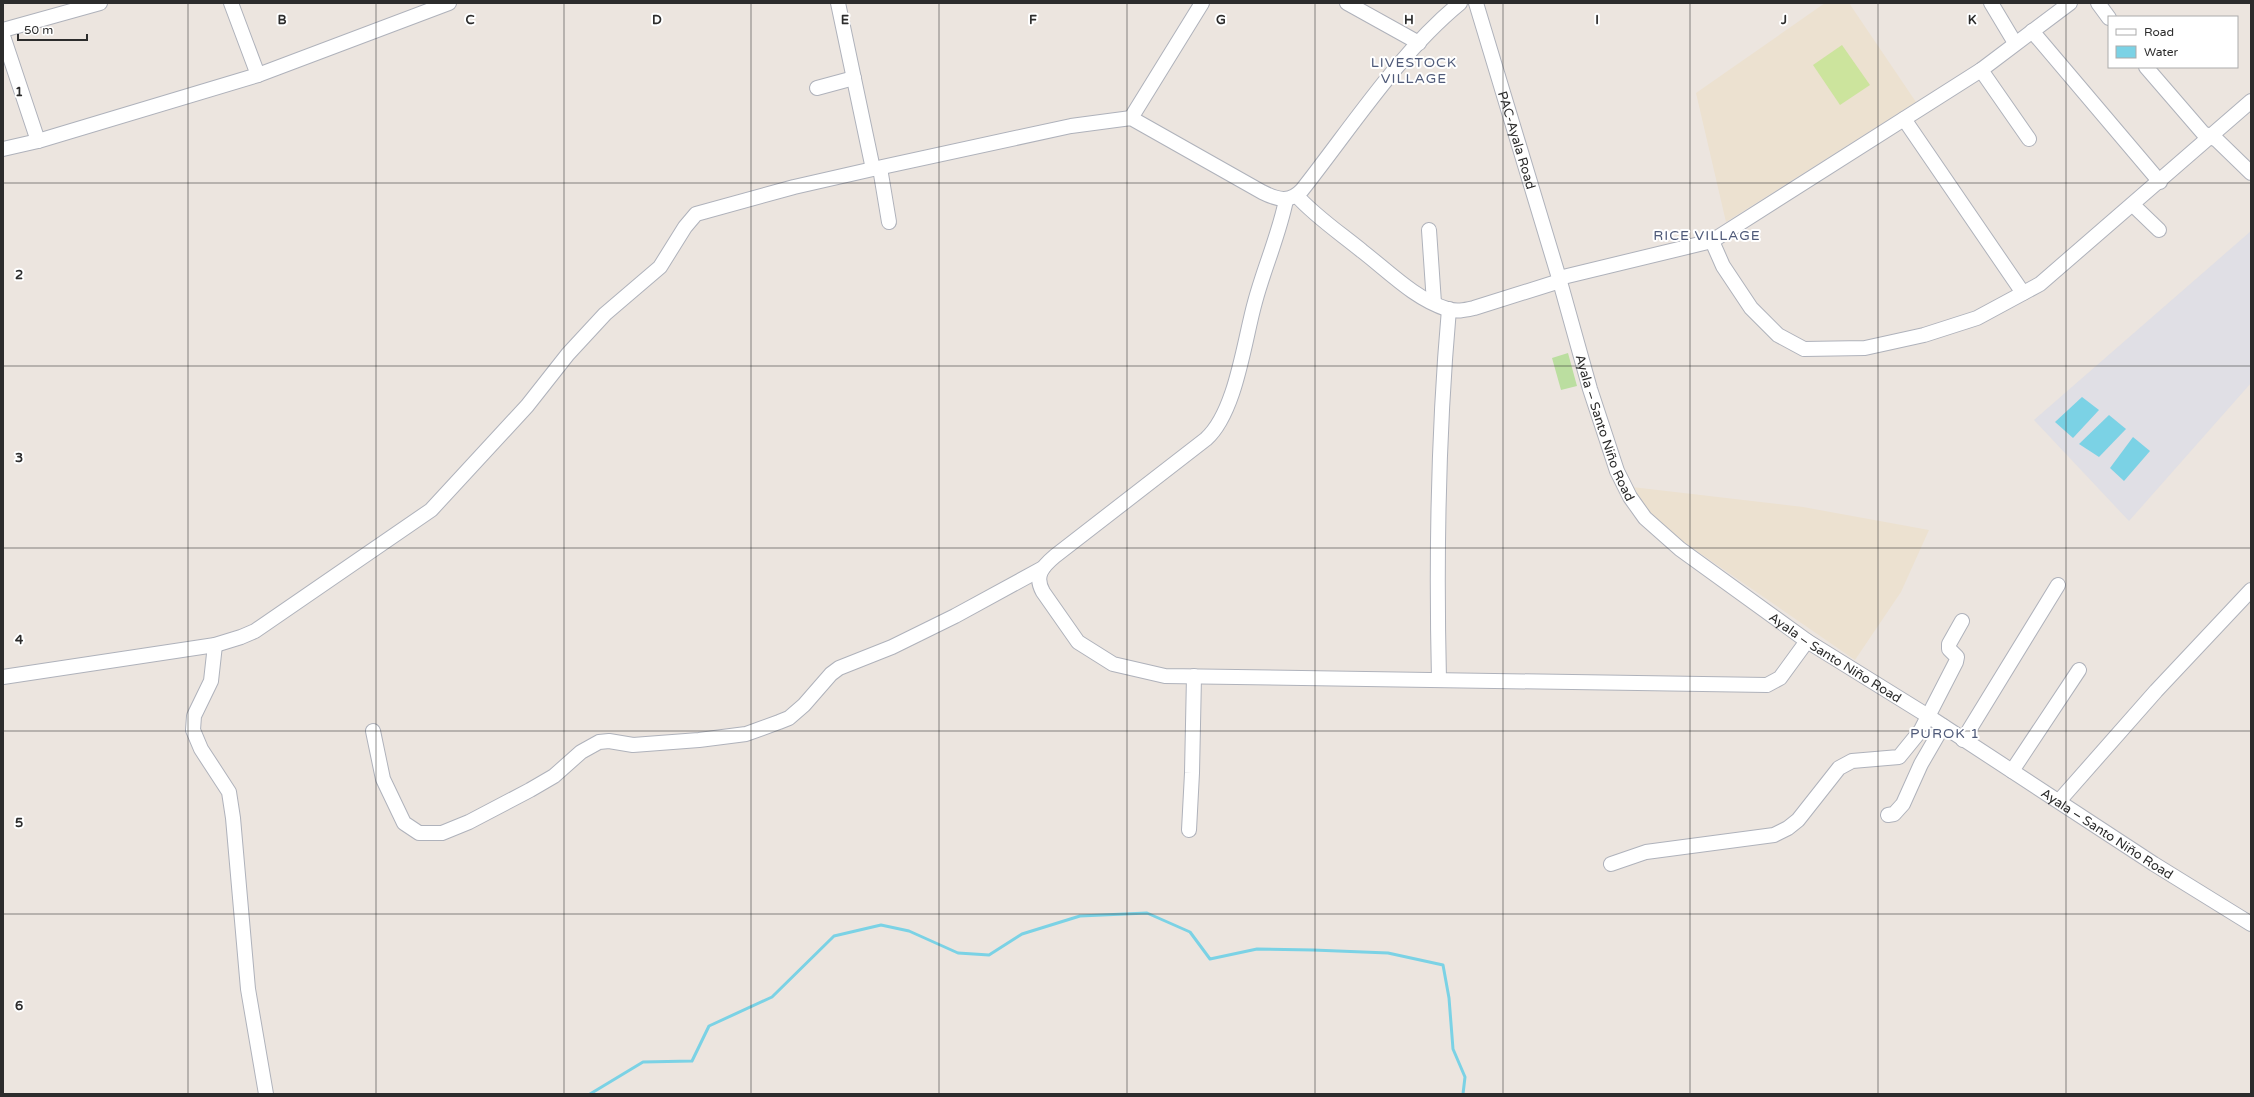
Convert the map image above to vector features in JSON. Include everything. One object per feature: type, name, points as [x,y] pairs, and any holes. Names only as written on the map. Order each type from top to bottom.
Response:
[{"type":"street","points":[[3,30],[100,3]]},
{"type":"street","points":[[231,3],[258,75]]},
{"type":"street","points":[[3,149],[38,141],[258,75],[431,6],[449,3]]},
{"type":"street","points":[[838,3],[854,78],[889,222]]},
{"type":"street","points":[[1131,118],[1202,3]]},
{"type":"street","points":[[1347,3],[1419,43]]},
{"type":"street","points":[[373,731],[384,778],[404,823],[419,833],[442,833],[470,822],[542,784],[554,776],[581,752],[599,742],[646,745],[699,740],[746,734],[789,718],[804,705],[831,674],[839,668],[892,647],[955,616],[1042,568],[1206,439],[1214,431],[1229,400],[1237,378],[1255,302],[1291,198],[1419,43],[1460,3]]},
{"type":"street","name":"PAC-Ayala Road","points":[[1476,3],[1559,279]]},
{"type":"street","points":[[1991,3],[2015,43]]},
{"type":"street","points":[[3,677],[215,644],[241,638],[255,631],[431,510],[527,406],[568,354],[605,314],[660,267],[685,227],[696,214],[794,187],[876,168],[1071,126],[1131,118],[1262,192],[1291,198],[1314,212],[1402,282],[1434,303],[1449,310],[1461,310],[1474,308],[1559,279],[1712,241],[1980,70],[2070,3]]},
{"type":"street","points":[[2098,3],[2108,17]]},
{"type":"street","points":[[2032,31],[2160,182]]},
{"type":"street","points":[[3,36],[38,141]]},
{"type":"street","points":[[2147,68],[2203,133],[2217,140],[2251,173]]},
{"type":"street","points":[[1980,70],[2029,139]]},
{"type":"street","points":[[817,88],[854,78]]},
{"type":"street","points":[[1712,241],[1722,266],[1751,308],[1778,335],[1804,349],[1865,348],[1924,335],[1977,318],[2040,284],[2160,182],[2251,101]]},
{"type":"street","points":[[1904,119],[2023,293]]},
{"type":"street","points":[[2133,205],[2159,230]]},
{"type":"street","points":[[1429,230],[1434,303]]},
{"type":"street","name":"Ayala – Santo Niño Road","points":[[1559,279],[1590,389],[1617,471],[1630,497],[1645,518],[1680,549],[1807,641],[1928,716],[2154,864],[2251,924]]},
{"type":"street","points":[[1439,680],[1437,592],[1439,474],[1444,371],[1449,310]]},
{"type":"street","points":[[1042,568],[1038,580],[1039,586],[1078,642],[1113,664],[1165,676],[1767,685],[1780,678],[1807,641]]},
{"type":"street","points":[[1963,740],[2058,585]]},
{"type":"street","points":[[2059,801],[2156,691],[2251,590]]},
{"type":"street","points":[[1611,864],[1646,852],[1774,835],[1788,828],[1798,820],[1839,768],[1852,761],[1899,757],[1921,730],[1956,662],[1956,657],[1949,649],[1949,644],[1962,621]]},
{"type":"street","points":[[215,644],[211,681],[194,716],[193,730],[201,749],[229,792],[234,818],[248,989],[266,1094]]},
{"type":"street","points":[[2012,771],[2079,670]]},
{"type":"street","points":[[1189,830],[1194,676]]},
{"type":"street","points":[[1888,815],[1894,814],[1903,804],[1920,764],[1943,726]]},
{"type":"shaded area","points":[[1825,3],[1849,3],[1916,102],[1726,222],[1696,93]]},
{"type":"shaded area","points":[[2251,231],[2251,383],[2129,521],[2034,420]]},
{"type":"shaded area","points":[[1632,487],[1803,507],[1929,530],[1901,592],[1855,660],[1659,525]]},
{"type":"green space","points":[[1842,45],[1870,85],[1840,105],[1813,65]]},
{"type":"green space","points":[[1568,353],[1577,386],[1561,390],[1552,358]]},
{"type":"water","points":[[2082,397],[2099,410],[2073,438],[2055,422]]},
{"type":"water","points":[[2109,415],[2126,429],[2099,457],[2079,444]]},
{"type":"water","points":[[2133,437],[2150,451],[2124,481],[2110,468]]},
{"type":"waterway","points":[[590,1094],[643,1062],[692,1061],[709,1026],[772,997],[834,936],[881,925],[909,931],[958,953],[989,955],[1022,934],[1080,916],[1147,913],[1190,932],[1210,959],[1257,949],[1313,950],[1388,953],[1443,965],[1449,998],[1453,1049],[1465,1077],[1463,1094]]},
{"type":"district","name":"LIVESTOCK VILLAGE","points":[[1414,70]]},
{"type":"district","name":"RICE VILLAGE","points":[[1707,235]]},
{"type":"district","name":"PUROK 1","points":[[1945,733]]}]
